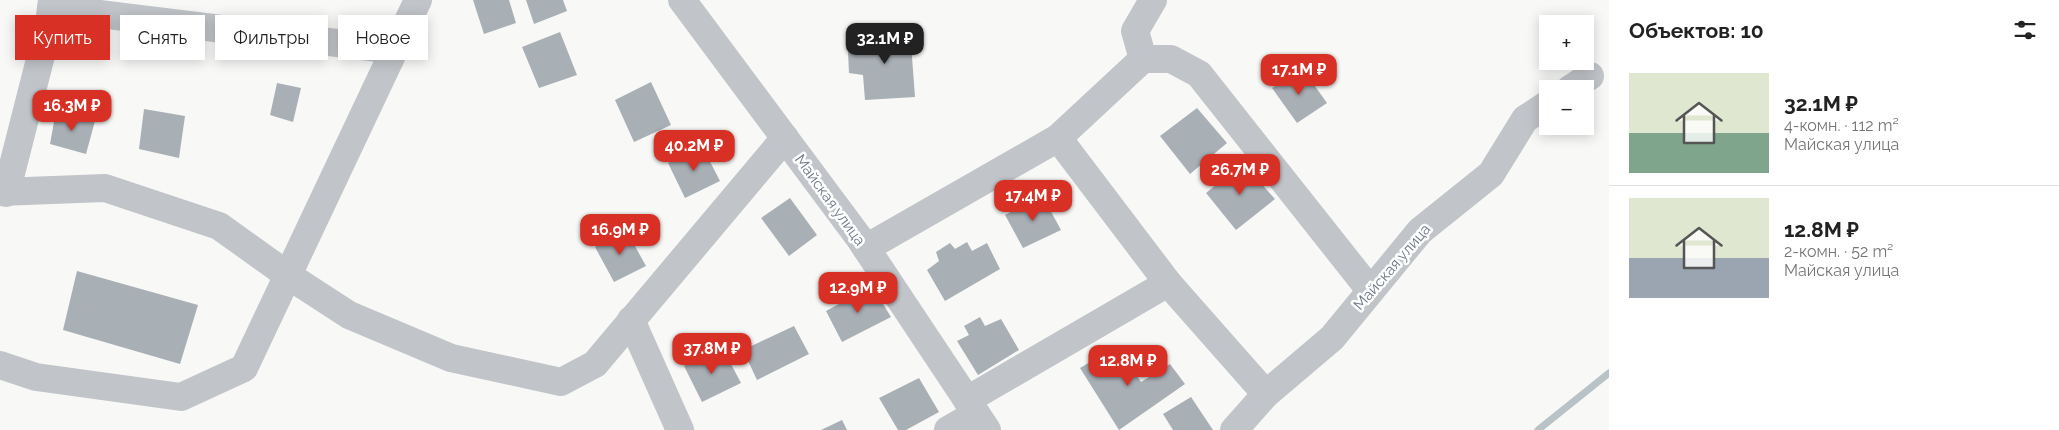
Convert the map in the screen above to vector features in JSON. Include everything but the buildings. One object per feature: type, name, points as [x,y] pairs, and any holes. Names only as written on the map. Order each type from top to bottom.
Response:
[{"type":"street","points":[[411,15],[418,0]]},
{"type":"street","name":"Майская улица","points":[[682,0],[866,248],[977,415]]},
{"type":"street","points":[[1143,59],[1135,31],[1153,0]]},
{"type":"street","points":[[338,42],[51,4],[49,24],[3,192],[105,188],[219,226],[289,276],[349,315],[451,358],[561,382],[595,364],[785,138]]},
{"type":"street","points":[[866,248],[1058,138],[1143,59],[1171,59],[1199,74],[1370,290]]},
{"type":"street","points":[[0,365],[36,377],[181,397],[244,368],[390,60]]},
{"type":"street","name":"Майская улица","points":[[1234,430],[1266,394],[1332,338],[1420,231],[1491,174],[1525,119],[1539,110]]},
{"type":"street","points":[[1058,138],[1168,283],[1266,394]]},
{"type":"street","points":[[948,430],[977,415],[1168,283]]},
{"type":"street","points":[[631,320],[680,430]]},
{"type":"waterway","points":[[1538,430],[1609,373]]}]
